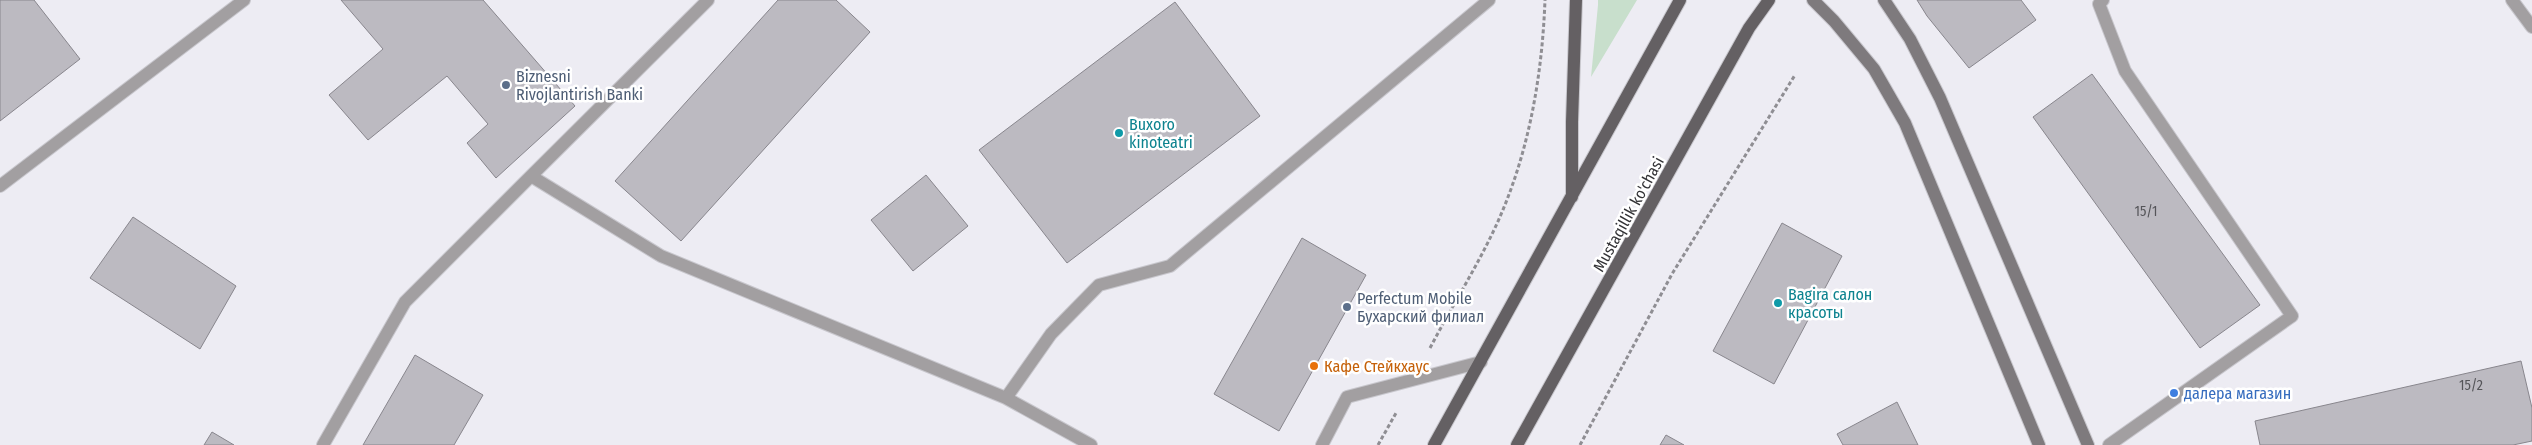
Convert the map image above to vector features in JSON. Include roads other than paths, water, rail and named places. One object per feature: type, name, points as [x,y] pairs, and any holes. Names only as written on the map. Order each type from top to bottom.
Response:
[{"type":"main road","points":[[1572,199],[1572,122],[1576,0]]},
{"type":"main road","points":[[1434,445],[1572,199],[1680,0]]},
{"type":"main road","name":"Mustaqillik ko'chasi","points":[[1518,445],[1749,28],[1769,0]]},
{"type":"main road","points":[[1813,0],[1834,21],[1874,70],[1905,123],[2039,445]]},
{"type":"main road","points":[[1884,0],[1910,39],[1940,98],[2088,445]]},
{"type":"lane","points":[[0,186],[244,0]]},
{"type":"lane","points":[[323,445],[405,302],[708,0]]},
{"type":"lane","points":[[1006,398],[1051,334],[1099,285],[1170,266],[1489,0]]},
{"type":"lane","points":[[2103,0],[2098,4],[2125,71],[2292,316],[2110,445]]},
{"type":"lane","points":[[2512,0],[2532,27]]},
{"type":"lane","points":[[531,176],[661,256],[1006,398],[1091,445]]},
{"type":"lane","points":[[1322,445],[1347,397],[1481,362]]},
{"type":"place","name":"Biznesni Rivojlantirish Banki","points":[[506,85]]},
{"type":"place","name":"Buxoro kinoteatri","points":[[1119,133]]},
{"type":"place","name":"Bagira салон красоты","points":[[1778,303]]},
{"type":"place","name":"Perfectum Mobile Бухарский филиал","points":[[1347,307]]},
{"type":"place","name":"Кафе Стейкхаус","points":[[1314,366]]},
{"type":"place","name":"далера магазин","points":[[2174,393]]}]
